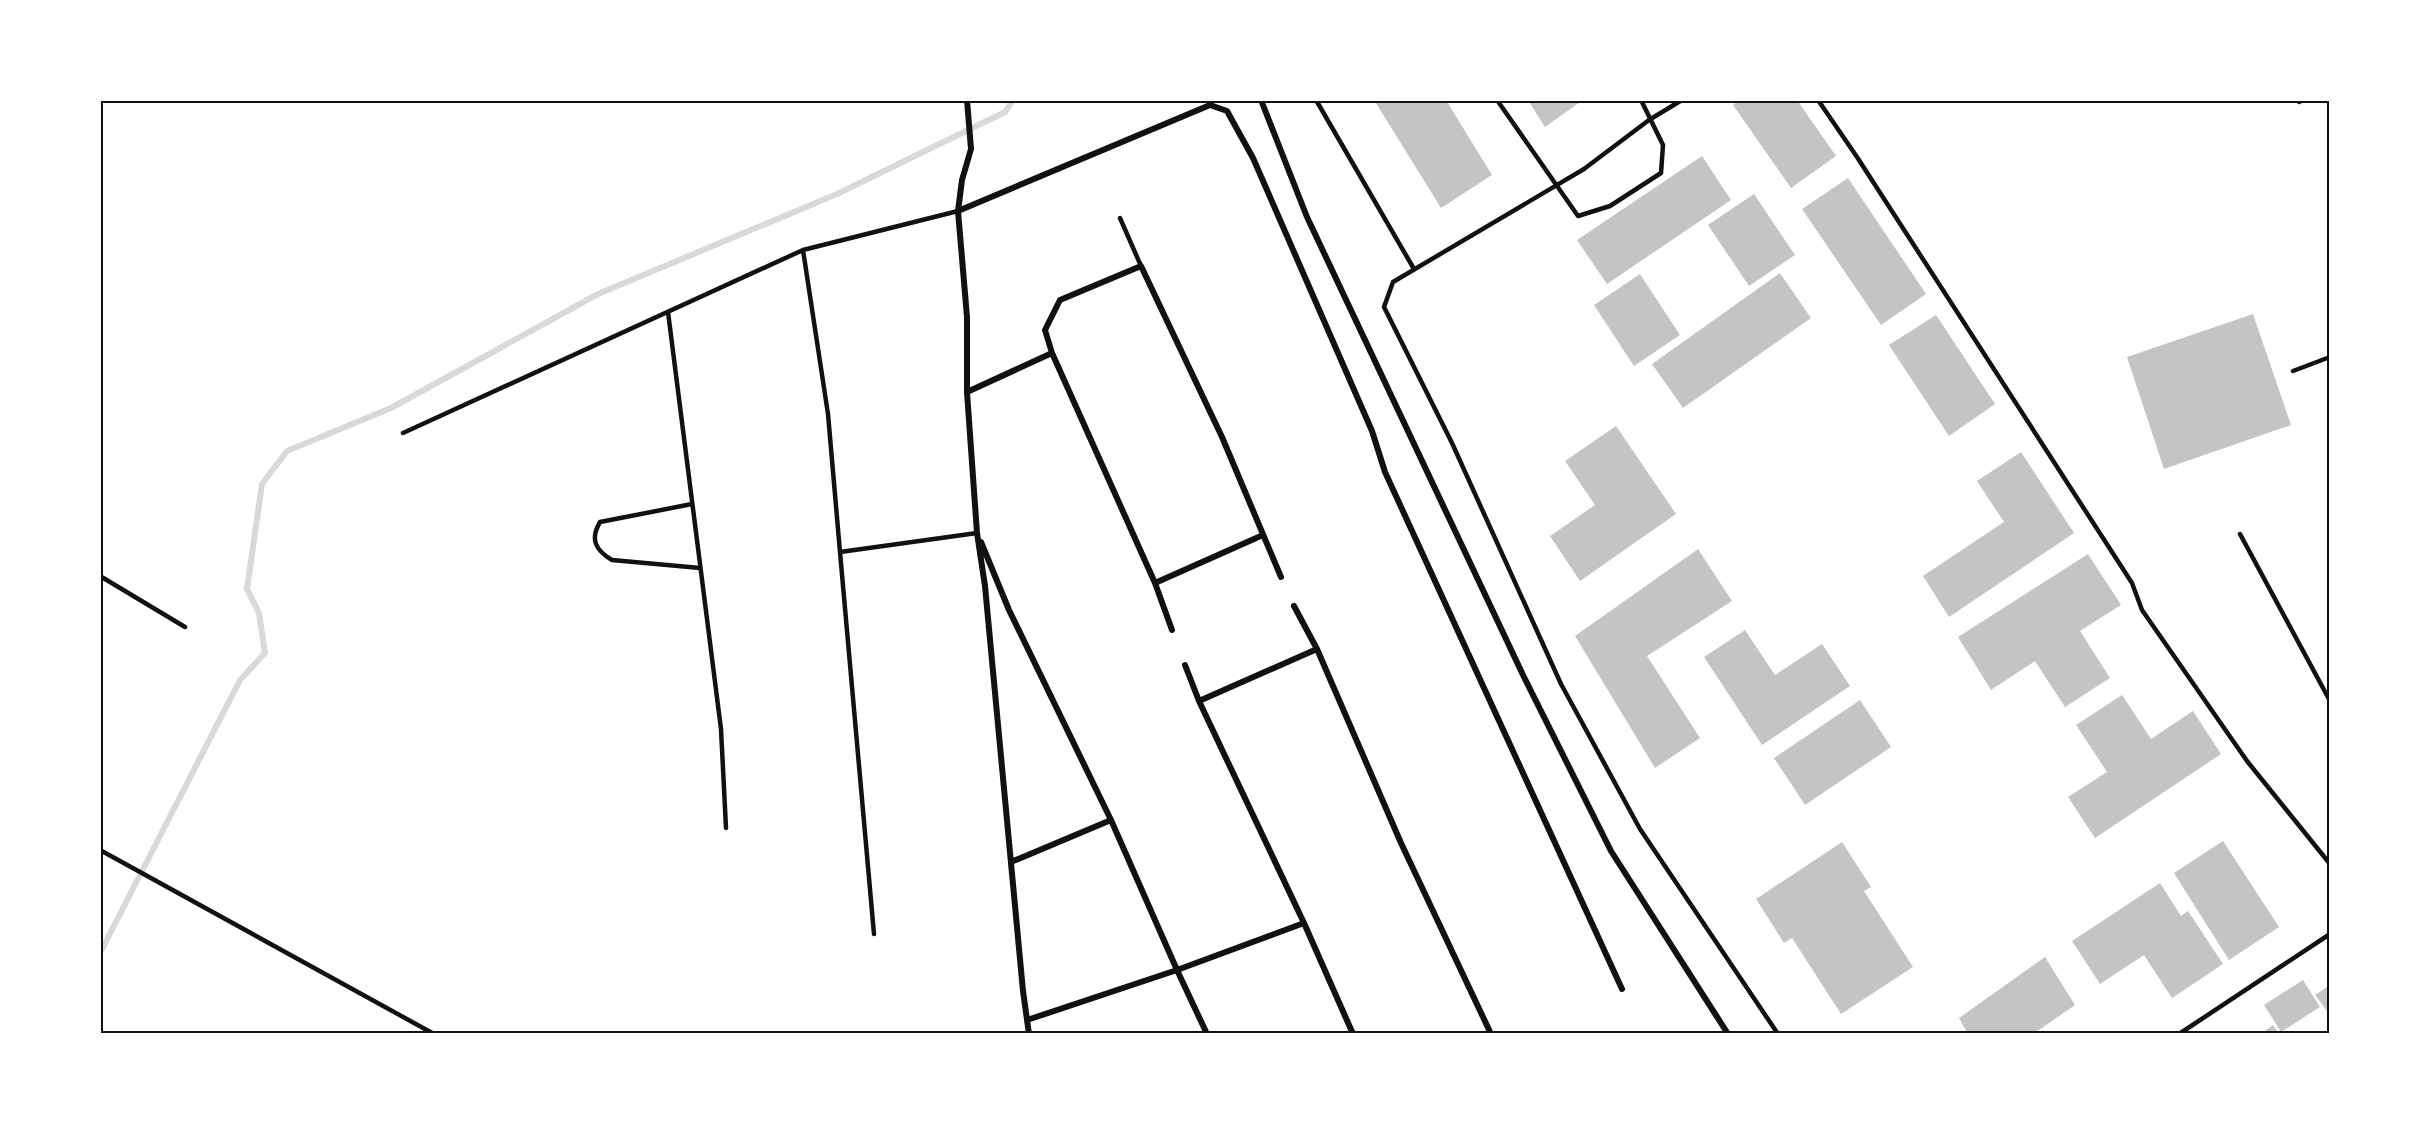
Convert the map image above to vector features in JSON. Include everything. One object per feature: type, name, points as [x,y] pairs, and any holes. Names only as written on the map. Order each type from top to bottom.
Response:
[{"type":"street","points":[[967,100],[971,149],[962,180],[958,211],[967,317],[967,392],[977,533],[985,586],[1029,1034]]},
{"type":"street","points":[[1262,100],[1307,218],[1522,675],[1611,851],[1728,1034]]},
{"type":"street","points":[[958,211],[1210,105],[1227,111],[1253,158],[1372,431],[1385,472],[1622,989]]},
{"type":"street","points":[[1172,630],[1155,583],[1052,353],[1045,330],[1060,300],[1141,266],[1222,436],[1281,577]]},
{"type":"street","points":[[967,392],[1052,353]]},
{"type":"street","points":[[977,533],[1009,610],[1111,820],[1207,1034]]},
{"type":"street","points":[[1155,583],[1263,535]]},
{"type":"street","points":[[1294,606],[1317,649],[1401,843],[1491,1034]]},
{"type":"street","points":[[1199,701],[1317,649]]},
{"type":"street","points":[[1185,665],[1199,701],[1304,923],[1353,1034]]},
{"type":"street","points":[[1011,862],[1111,820]]},
{"type":"street","points":[[1027,1020],[1177,970],[1304,923]]},
{"type":"lane","points":[[1316,100],[1414,269]]},
{"type":"lane","points":[[1497,100],[1578,216],[1610,206],[1661,173],[1663,145],[1641,100]]},
{"type":"lane","points":[[1682,100],[1649,120],[1584,169],[1392,282],[1384,307],[1452,443],[1561,684],[1640,829],[1778,1034]]},
{"type":"lane","points":[[1818,100],[2132,583],[2142,610],[2247,761],[2330,864]]},
{"type":"lane","points":[[403,433],[804,250],[958,211]]},
{"type":"lane","points":[[1120,218],[1141,266]]},
{"type":"lane","points":[[804,250],[826,392],[874,934]]},
{"type":"lane","points":[[668,312],[721,729],[726,828]]},
{"type":"lane","points":[[2293,371],[2330,357]]},
{"type":"lane","points":[[692,504],[600,522],[594,532],[600,553],[612,560],[700,568]]},
{"type":"lane","points":[[840,552],[977,533]]},
{"type":"lane","points":[[2240,534],[2330,700]]},
{"type":"lane","points":[[100,576],[185,627]]},
{"type":"lane","points":[[100,850],[434,1034]]},
{"type":"lane","points":[[2179,1034],[2330,934]]},
{"type":"building","points":[[1374,100],[1446,100],[1492,175],[1441,208]]},
{"type":"building","points":[[1528,100],[1583,100],[1545,127]]},
{"type":"building","points":[[1739,100],[1797,100],[1836,156],[1791,188],[1733,105]]},
{"type":"building","points":[[1702,156],[1731,200],[1607,284],[1577,240]]},
{"type":"building","points":[[1848,178],[1926,294],[1881,325],[1802,209]]},
{"type":"building","points":[[1754,194],[1795,255],[1749,286],[1708,225]]},
{"type":"building","points":[[1780,273],[1811,318],[1683,408],[1652,364]]},
{"type":"building","points":[[1640,274],[1680,335],[1634,366],[1594,305]]},
{"type":"building","points":[[2253,314],[2291,425],[2164,469],[2127,357]]},
{"type":"building","points":[[1936,315],[1995,404],[1949,436],[1889,345]]},
{"type":"building","points":[[1616,426],[1676,514],[1580,581],[1550,536],[1595,505],[1565,461]]},
{"type":"building","points":[[2021,452],[2074,533],[1949,617],[1923,576],[2004,522],[1977,481]]},
{"type":"building","points":[[1698,549],[1732,601],[1647,656],[1700,738],[1655,768],[1575,636]]},
{"type":"building","points":[[2088,554],[2121,605],[2080,631],[2110,678],[2065,707],[2035,661],[1991,690],[1958,637]]},
{"type":"building","points":[[1745,630],[1775,675],[1822,644],[1850,686],[1762,745],[1704,657]]},
{"type":"building","points":[[2122,695],[2151,739],[2193,711],[2221,754],[2095,838],[2068,797],[2107,772],[2076,725]]},
{"type":"building","points":[[1860,700],[1891,747],[1805,805],[1774,758]]},
{"type":"building","points":[[2223,841],[2279,927],[2229,960],[2174,873]]},
{"type":"building","points":[[1842,842],[1871,887],[1864,891],[1913,967],[1841,1014],[1792,938],[1784,943],[1756,899]]},
{"type":"building","points":[[2160,883],[2181,916],[2188,911],[2223,964],[2172,998],[2144,955],[2100,984],[2072,941]]},
{"type":"building","points":[[2045,957],[2075,1005],[2033,1034],[1968,1034],[1959,1018]]},
{"type":"building","points":[[2303,980],[2320,1007],[2281,1032],[2264,1005]]},
{"type":"building","points":[[2330,985],[2330,1015],[2315,995]]},
{"type":"building","points":[[2273,1025],[2279,1034],[2261,1034]]},
{"type":"waterway","points":[[100,953],[240,680],[265,653],[259,613],[247,589],[262,484],[287,451],[391,408],[598,294],[837,194],[1005,112],[1013,100]]}]
